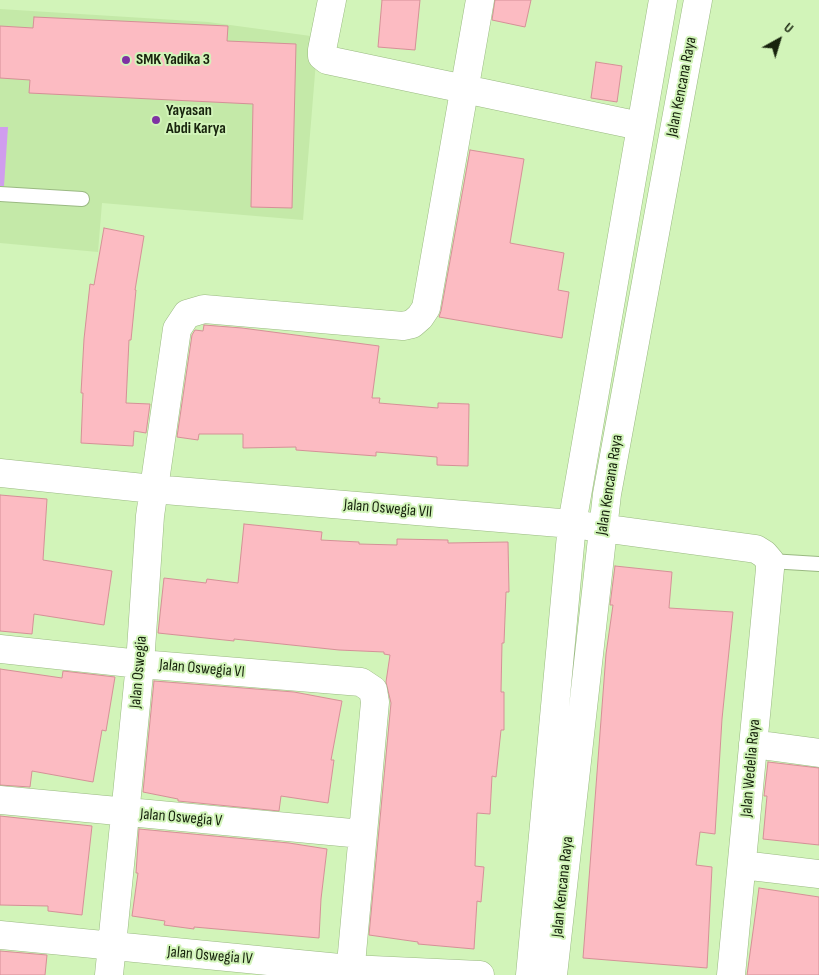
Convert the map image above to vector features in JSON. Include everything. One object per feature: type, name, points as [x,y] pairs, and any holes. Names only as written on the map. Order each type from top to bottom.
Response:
[{"type":"street","points":[[332,0],[322,50],[322,56],[327,60],[640,126]]},
{"type":"street","name":"Jalan Oswegia","points":[[108,975],[140,664],[150,516],[177,329],[187,314],[204,310],[403,326],[412,324],[420,317],[426,308],[480,0]]},
{"type":"street","name":"Jalan Kencana Raya","points":[[540,974],[572,524],[663,0]]},
{"type":"street","name":"Jalan Kencana Raya","points":[[540,974],[608,484],[698,0]]},
{"type":"street","name":"Jalan Oswegia VII","points":[[0,473],[572,524],[756,549],[770,561]]},
{"type":"street","name":"Jalan Wedelia Raya","points":[[732,975],[770,561]]},
{"type":"street","name":"Jalan Oswegia VI","points":[[0,649],[140,664],[361,682],[373,690],[375,702],[362,834]]},
{"type":"street","points":[[753,744],[819,753]]},
{"type":"street","name":"Jalan Oswegia V","points":[[0,800],[362,834]]},
{"type":"street","points":[[350,972],[362,834]]},
{"type":"street","points":[[742,865],[819,874]]},
{"type":"street","name":"Jalan Oswegia IV","points":[[0,936],[350,972],[480,975]]},
{"type":"lane","points":[[0,194],[82,198]]},
{"type":"lane","points":[[770,561],[819,564]]},
{"type":"shaded area","name":"Yayasan Abdi Karya","points":[[0,9],[208,22],[318,37],[303,220],[102,203],[98,252],[0,243]]},
{"type":"shaded area","points":[[0,127],[8,127],[4,186],[0,186]]},
{"type":"building","points":[[382,0],[420,0],[415,50],[378,47]]},
{"type":"building","points":[[495,0],[531,0],[525,27],[492,20]]},
{"type":"building","name":"SMK Yadika 3","points":[[34,17],[228,26],[227,41],[296,44],[292,208],[251,207],[253,104],[29,93],[30,80],[0,78],[0,26],[33,28]]},
{"type":"building","points":[[596,62],[622,66],[617,102],[591,98]]},
{"type":"building","points":[[470,150],[524,159],[510,243],[564,253],[558,290],[569,292],[562,338],[439,317]]},
{"type":"building","points":[[104,228],[144,236],[135,290],[131,340],[129,340],[126,403],[150,404],[146,433],[134,431],[133,446],[81,443],[84,339],[90,284],[94,285]]},
{"type":"building","points":[[204,325],[242,328],[379,346],[372,398],[380,398],[379,403],[438,408],[438,403],[469,404],[468,466],[437,465],[437,457],[376,452],[376,456],[296,450],[296,447],[243,448],[243,434],[199,434],[198,440],[177,437],[192,335],[195,330],[203,331]]},
{"type":"building","points":[[0,495],[47,499],[43,560],[112,571],[104,625],[34,614],[32,634],[0,631]]},
{"type":"building","points":[[244,524],[322,532],[321,540],[359,542],[359,544],[397,545],[397,539],[448,540],[448,543],[508,542],[509,592],[506,592],[504,643],[502,643],[501,692],[504,692],[504,730],[501,730],[496,777],[492,776],[490,814],[477,813],[475,866],[484,867],[481,902],[477,901],[474,949],[418,944],[418,942],[369,935],[391,703],[386,682],[390,655],[384,654],[384,652],[339,650],[158,633],[164,578],[206,583],[207,579],[238,583]]},
{"type":"building","points":[[615,566],[672,572],[669,608],[733,612],[722,719],[715,834],[700,832],[696,865],[712,867],[707,968],[583,958],[606,654],[613,605],[610,605]]},
{"type":"building","points":[[0,669],[62,678],[63,671],[115,677],[106,731],[102,730],[93,782],[32,771],[30,787],[0,785]]},
{"type":"building","points":[[154,681],[294,692],[342,701],[331,760],[334,760],[328,803],[281,796],[279,811],[178,801],[178,799],[143,792]]},
{"type":"building","points":[[768,762],[819,768],[819,845],[763,839],[767,796],[764,796]]},
{"type":"building","points":[[0,816],[92,826],[82,915],[48,911],[48,906],[0,905]]},
{"type":"building","points":[[139,829],[289,843],[327,849],[319,938],[194,927],[194,929],[164,925],[165,921],[132,916],[138,873],[136,873]]},
{"type":"building","points":[[759,888],[819,897],[819,975],[747,975]]},
{"type":"building","points":[[0,951],[47,955],[45,975],[0,975]]},
{"type":"place","name":"SMK Yadika 3","points":[[126,60]]},
{"type":"place","name":"Yayasan Abdi Karya","points":[[156,120]]}]
